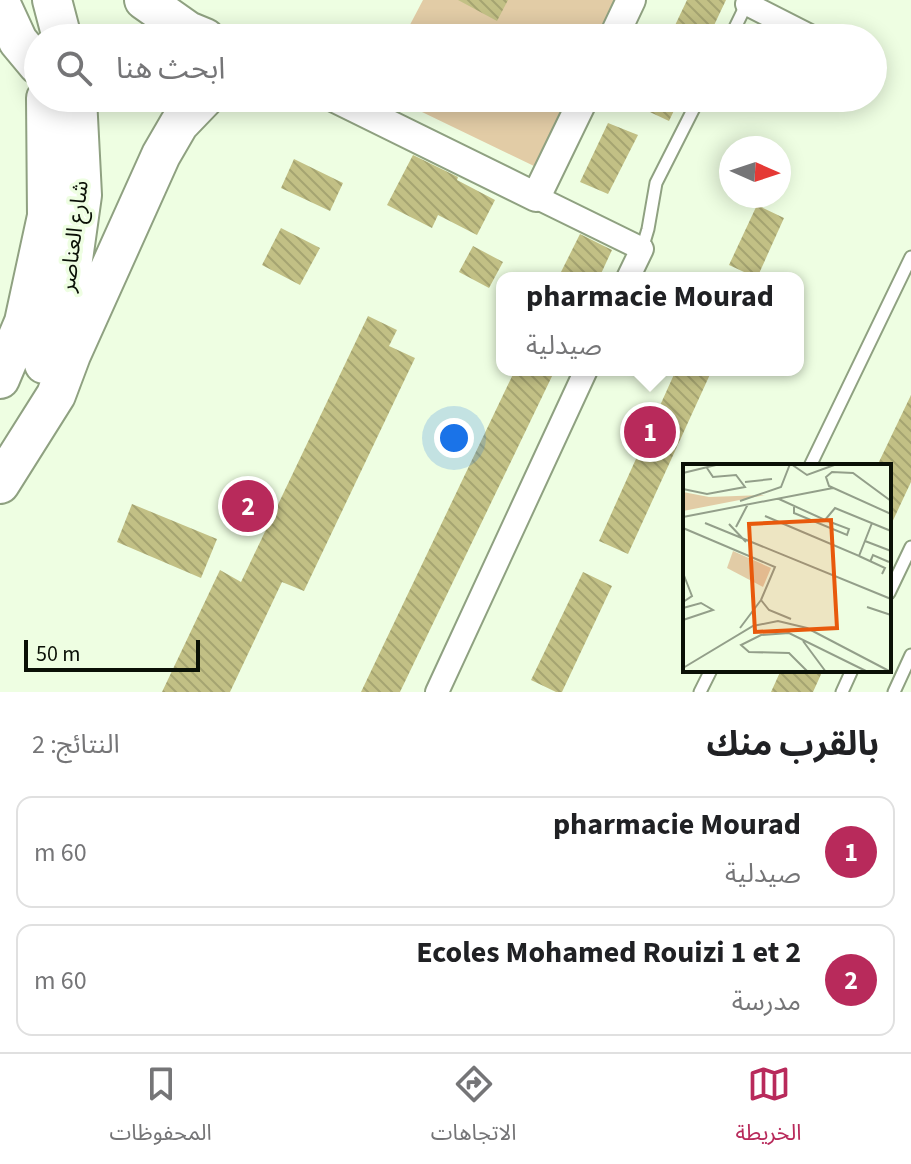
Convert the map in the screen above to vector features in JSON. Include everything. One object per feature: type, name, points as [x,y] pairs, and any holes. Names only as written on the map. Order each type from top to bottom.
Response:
[{"type":"highway","points":[[15,0],[24,24]]},
{"type":"highway","points":[[52,0],[58,24]]},
{"type":"highway","points":[[144,0],[178,24]]},
{"type":"highway","points":[[0,2],[24,47]]},
{"type":"highway","points":[[0,379],[24,322],[47,216],[46,112]]},
{"type":"highway","name":"شارع العناصر","points":[[0,457],[46,360],[69,288],[82,195],[78,112]]},
{"type":"highway","points":[[0,484],[56,395],[161,155],[179,124],[191,112]]},
{"type":"street","points":[[620,24],[631,0]]},
{"type":"street","points":[[748,2],[788,24]]},
{"type":"street","points":[[363,112],[642,249],[631,272]]},
{"type":"street","points":[[536,197],[577,112]]},
{"type":"street","points":[[437,692],[583,376]]},
{"type":"lane","points":[[737,24],[748,2]]},
{"type":"lane","points":[[642,249],[656,183],[692,112]]},
{"type":"lane","points":[[811,464],[911,257]]},
{"type":"lane","points":[[891,589],[911,547]]},
{"type":"lane","points":[[894,692],[911,655]]},
{"type":"lane","points":[[700,692],[710,672]]},
{"type":"lane","points":[[842,692],[851,672]]},
{"type":"shaded area","points":[[423,0],[616,0],[604,24],[410,24]]},
{"type":"shaded area","points":[[422,112],[561,112],[534,166]]},
{"type":"building","points":[[458,0],[508,0],[497,21]]},
{"type":"building","points":[[687,0],[726,0],[715,24],[676,24]]},
{"type":"building","points":[[650,112],[673,112],[669,121]]},
{"type":"building","points":[[608,123],[638,135],[608,194],[580,182]]},
{"type":"building","points":[[413,155],[495,200],[477,235],[438,215],[432,228],[387,205]]},
{"type":"building","points":[[294,159],[343,183],[330,211],[281,188]]},
{"type":"building","points":[[756,208],[763,208],[784,218],[760,272],[744,272],[729,265]]},
{"type":"building","points":[[281,228],[320,248],[300,285],[262,265]]},
{"type":"building","points":[[580,234],[612,250],[602,272],[561,272]]},
{"type":"building","points":[[473,246],[503,262],[489,288],[459,272]]},
{"type":"building","points":[[368,316],[397,330],[389,346],[415,358],[304,591],[282,582],[230,692],[162,692],[220,570],[241,582]]},
{"type":"building","points":[[512,376],[552,376],[400,692],[361,692]]},
{"type":"building","points":[[673,376],[709,376],[628,554],[599,541]]},
{"type":"building","points":[[911,395],[911,482],[891,525],[891,464],[878,464]]},
{"type":"building","points":[[132,504],[217,539],[201,578],[117,542]]},
{"type":"building","points":[[583,572],[612,586],[562,692],[556,692],[531,680]]},
{"type":"building","points":[[780,672],[822,672],[813,692],[771,692]]},
{"type":"place","name":"pharmacie Mourad","points":[[650,432]]},
{"type":"place","name":"Ecoles Mohamed Rouizi 1 et 2","points":[[248,506]]}]
